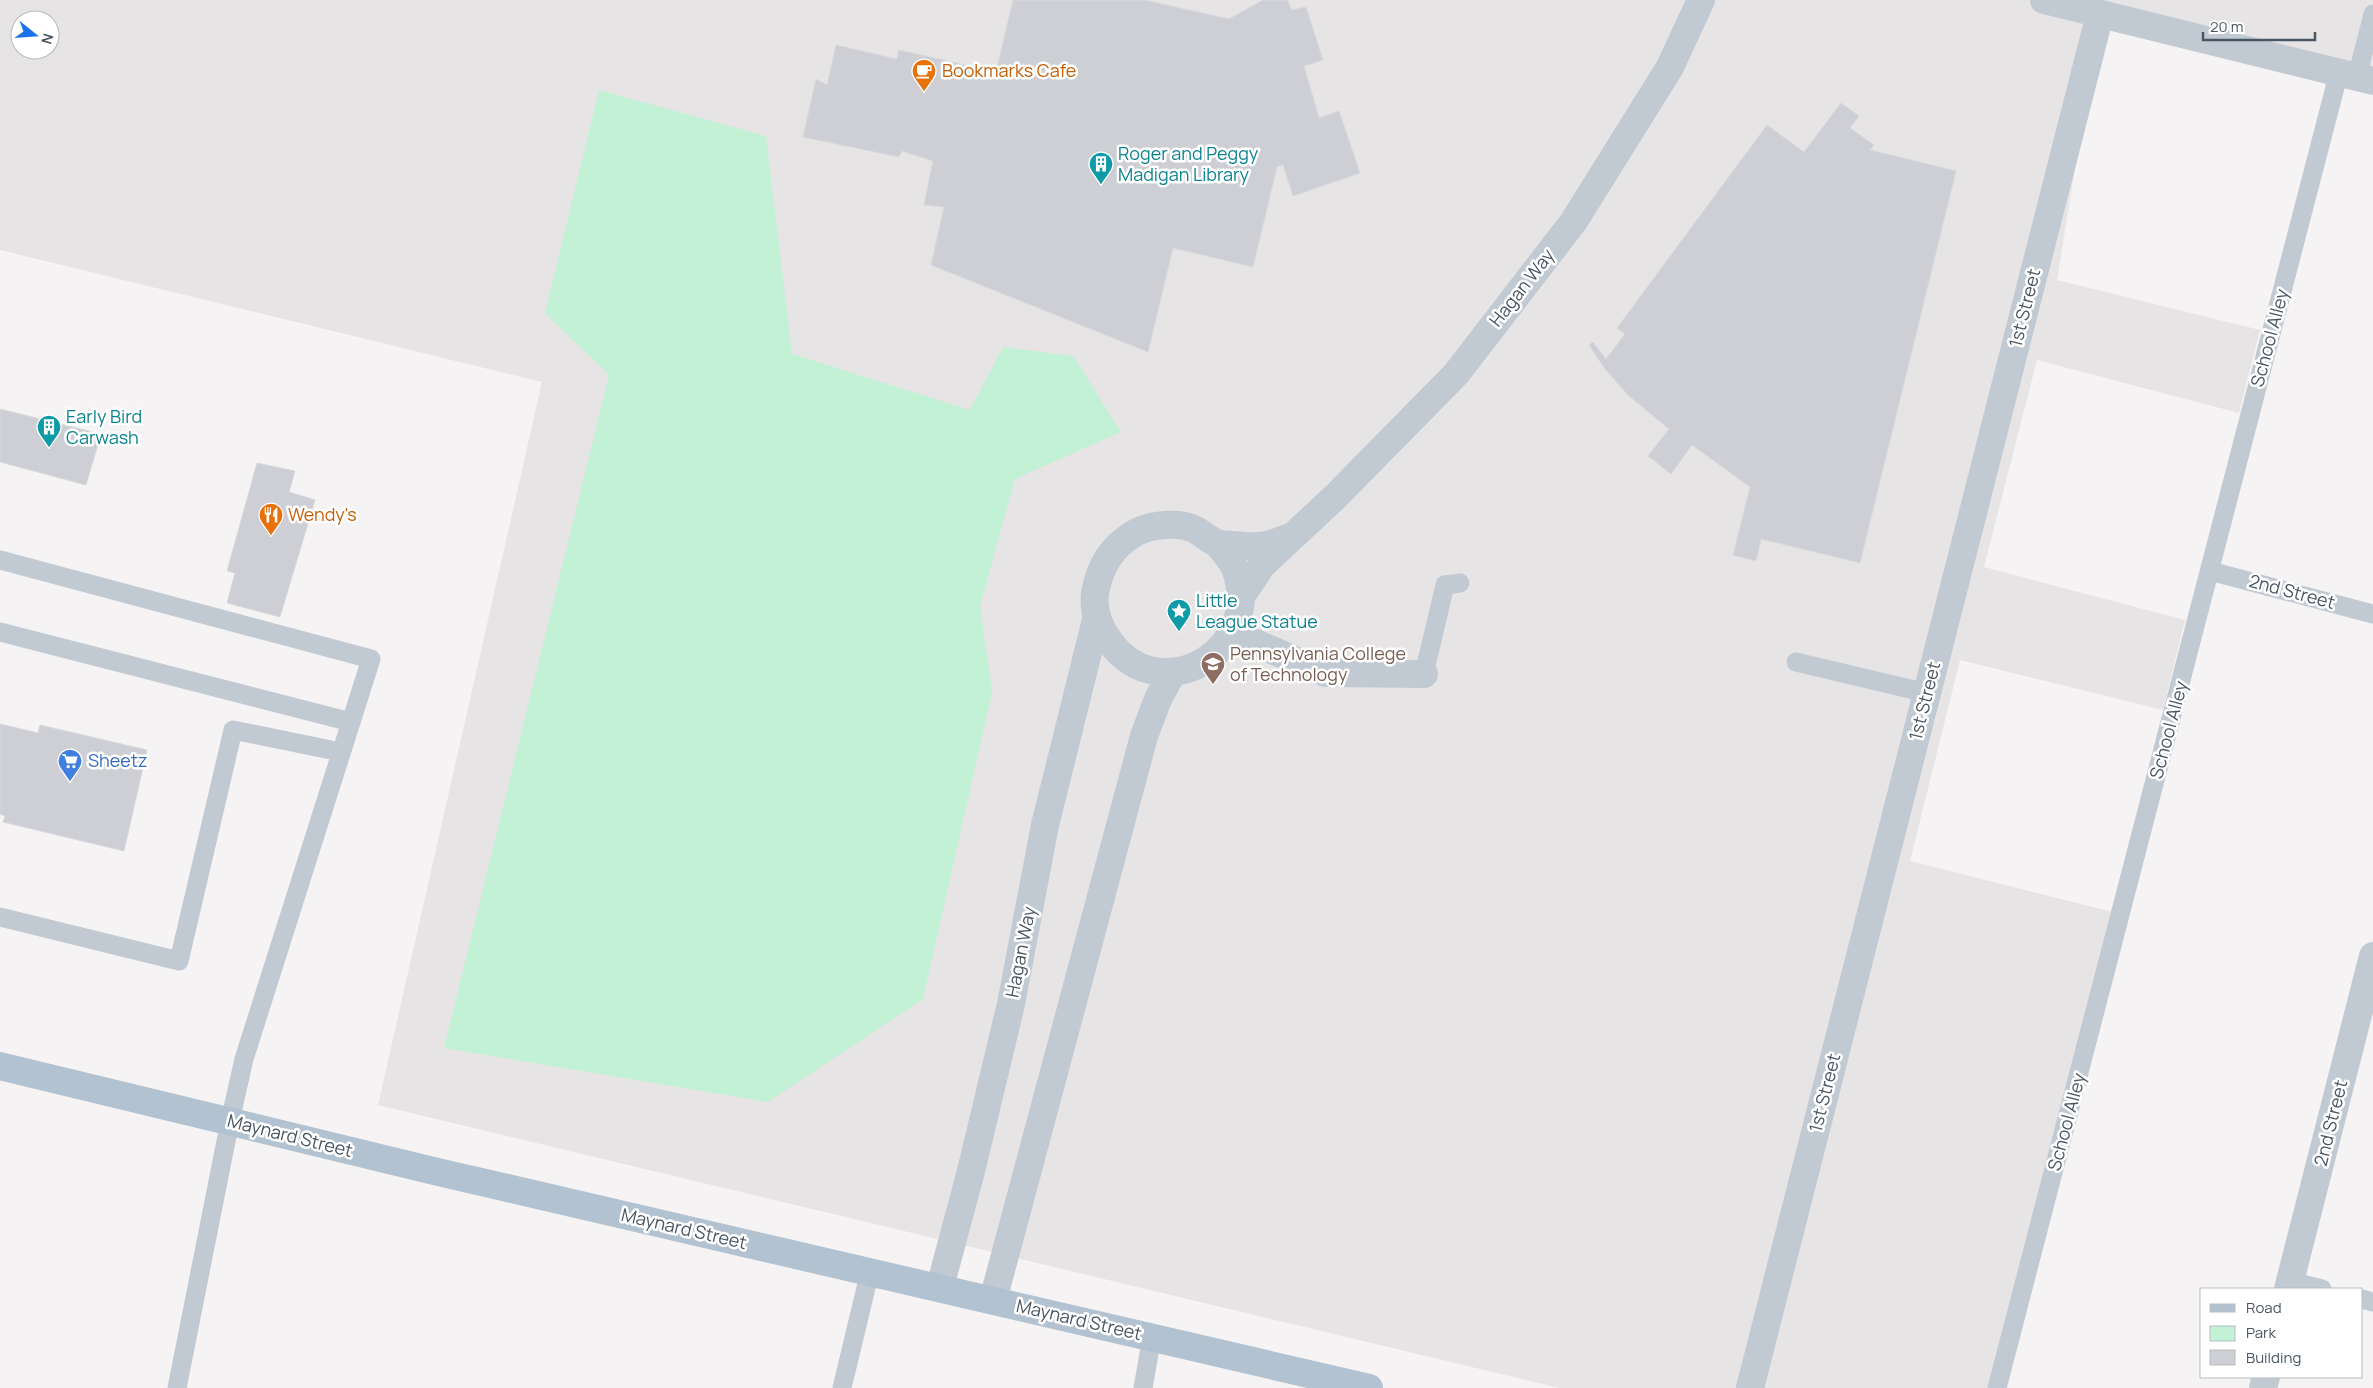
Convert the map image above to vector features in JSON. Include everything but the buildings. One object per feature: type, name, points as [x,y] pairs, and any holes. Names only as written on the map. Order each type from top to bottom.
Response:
[{"type":"main road","name":"Maynard Street","points":[[0,1066],[438,1172],[1152,1337],[1303,1380],[1369,1388]]},
{"type":"street","name":"Hagan Way","points":[[1242,595],[1262,565],[1335,497],[1456,374],[1574,221],[1670,67],[1701,0]]},
{"type":"street","points":[[2044,0],[2356,77]]},
{"type":"street","name":"1st Street","points":[[1750,1388],[2100,14]]},
{"type":"street","name":"Hagan Way","points":[[1164,525],[1193,529],[1218,544],[1235,567],[1242,595],[1238,623],[1223,648],[1200,666],[1172,673],[1143,669],[1118,654],[1101,631],[1094,603],[1098,574],[1113,549],[1136,532],[1164,525]]},
{"type":"street","name":"Hagan Way","points":[[1218,544],[1259,546],[1292,536]]},
{"type":"street","name":"Hagan Way","points":[[940,1287],[971,1171],[1011,1004],[1045,825],[1097,616]]},
{"type":"street","points":[[1232,633],[1325,673],[1424,674]]},
{"type":"street","points":[[993,1300],[1144,736],[1158,699],[1172,673]]},
{"type":"street","name":"2nd Street","points":[[2289,1285],[2373,956]]},
{"type":"lane","name":"School Alley","points":[[1997,1388],[2210,571],[2373,14]]},
{"type":"lane","points":[[0,560],[371,659],[244,1060],[230,1121],[177,1388]]},
{"type":"lane","name":"2nd Street","points":[[2210,571],[2373,614]]},
{"type":"lane","points":[[1424,674],[1445,585],[1460,583]]},
{"type":"lane","points":[[0,632],[351,722]]},
{"type":"lane","points":[[1796,662],[1927,693]]},
{"type":"lane","points":[[0,916],[179,961],[233,730],[341,752]]},
{"type":"lane","points":[[842,1388],[870,1272]]},
{"type":"lane","points":[[2289,1285],[2314,1288]]},
{"type":"lane","points":[[1143,1388],[1152,1337]]},
{"type":"shaded area","name":"Pennsylvania College of Technology","points":[[0,0],[2373,0],[2373,81],[2100,14],[2057,280],[2260,330],[2239,413],[2037,360],[1984,567],[2185,620],[2163,710],[1960,660],[1910,861],[2121,914],[1993,1388],[1559,1388],[378,1105],[542,382],[0,250]]},
{"type":"green space","points":[[599,90],[766,136],[792,354],[970,410],[1003,347],[1073,356],[1121,432],[1015,479],[980,606],[992,692],[923,999],[768,1102],[444,1048],[609,375],[545,313]]},
{"type":"place","name":"Bookmarks Cafe","points":[[924,92]]},
{"type":"place","name":"Roger and Peggy Madigan Library","points":[[1101,185]]},
{"type":"place","name":"Early Bird Carwash","points":[[49,448]]},
{"type":"place","name":"Wendy's","points":[[271,536]]},
{"type":"place","name":"Little League Statue","points":[[1179,632]]},
{"type":"place","name":"Pennsylvania College of Technology","points":[[1213,685]]},
{"type":"place","name":"Sheetz","points":[[70,782]]}]
